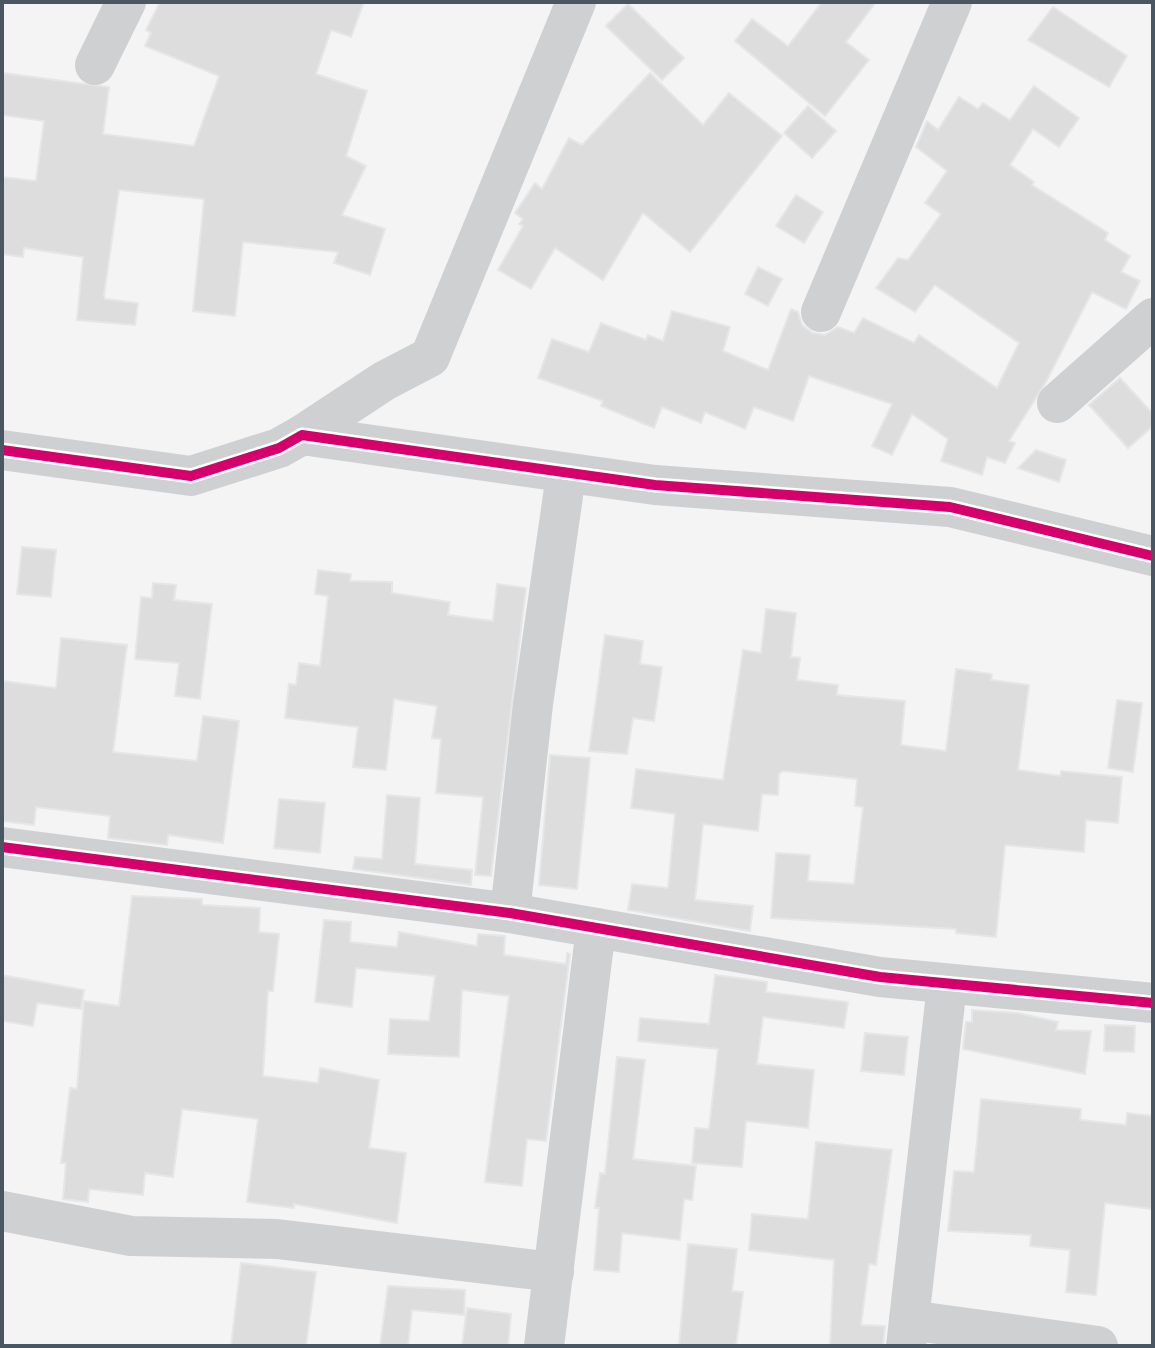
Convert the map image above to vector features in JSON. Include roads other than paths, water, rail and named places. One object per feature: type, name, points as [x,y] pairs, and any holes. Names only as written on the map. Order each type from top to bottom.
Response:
[{"type":"street","points":[[95,65],[126,2]]},
{"type":"street","points":[[2,450],[191,476],[279,448],[384,381],[430,357],[576,2]]},
{"type":"street","points":[[821,312],[952,2]]},
{"type":"street","points":[[1057,403],[1153,318]]},
{"type":"street","points":[[302,435],[566,475],[950,507],[1153,556]]},
{"type":"street","points":[[510,913],[533,704],[566,475]]},
{"type":"street","points":[[2,847],[510,913],[880,977],[1153,1003]]},
{"type":"street","points":[[544,1346],[596,928]]},
{"type":"street","points":[[947,985],[908,1333],[1098,1346]]},
{"type":"street","points":[[2,1211],[131,1236],[277,1239],[554,1272]]}]
